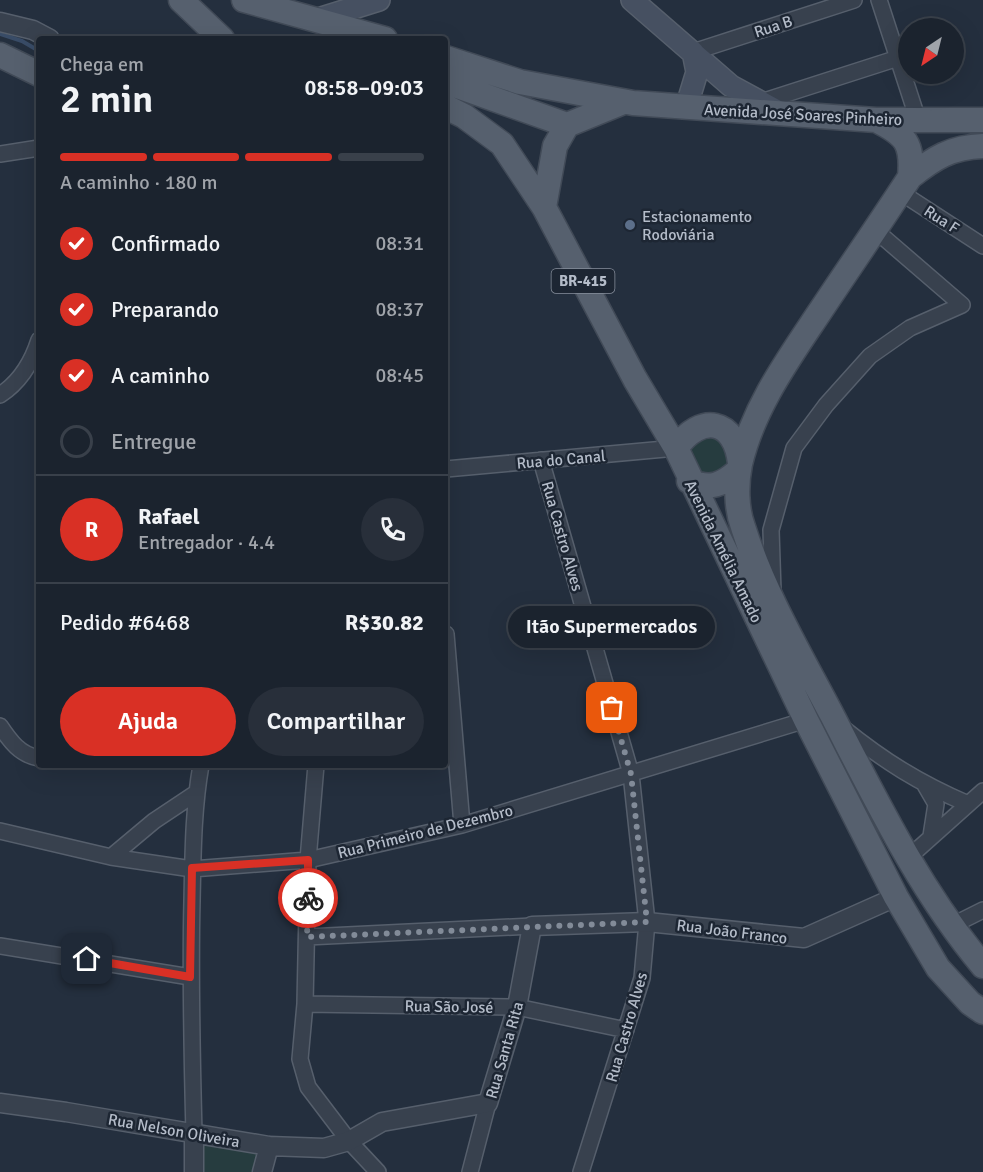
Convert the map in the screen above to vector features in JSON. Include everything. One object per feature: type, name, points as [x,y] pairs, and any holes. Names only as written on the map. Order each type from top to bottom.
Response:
[{"type":"main road","points":[[181,0],[219,36]]},
{"type":"main road","points":[[244,0],[375,36]]},
{"type":"main road","points":[[315,20],[379,0]]},
{"type":"main road","points":[[632,0],[731,86],[770,107]]},
{"type":"main road","points":[[686,108],[696,72],[693,52]]},
{"type":"main road","points":[[0,55],[36,73]]},
{"type":"main road","name":"Avenida José Soares Pinheiro","points":[[448,59],[520,82],[624,102],[686,108],[770,107],[876,120],[983,120]]},
{"type":"main road","points":[[448,83],[567,125]]},
{"type":"main road","points":[[544,207],[555,146],[567,125],[624,102]]},
{"type":"main road","name":"Avenida Amélia Amado","points":[[448,109],[464,116],[502,144],[544,207],[635,379],[676,448],[689,481],[806,720],[896,897],[938,968],[970,1003],[983,1012]]},
{"type":"main road","points":[[876,120],[895,130],[906,140],[911,158],[905,184]]},
{"type":"main road","points":[[905,184],[934,157],[962,147],[983,146]]},
{"type":"main road","name":"Avenida Amélia Amado","points":[[905,184],[779,373],[752,425],[740,467],[737,500],[742,525],[773,602],[835,721],[908,858],[951,926],[983,966]]},
{"type":"main road","points":[[676,448],[690,431],[710,425],[729,433],[736,442],[740,467],[720,485],[711,487],[689,481]]},
{"type":"street","name":"Rua B","points":[[693,52],[854,0]]},
{"type":"street","points":[[879,0],[898,58]]},
{"type":"street","points":[[357,6],[351,18],[375,36]]},
{"type":"street","points":[[0,22],[33,30],[44,36]]},
{"type":"street","name":"Avenida José Soares Pinheiro","points":[[770,107],[898,58]]},
{"type":"street","points":[[906,84],[918,120]]},
{"type":"street","points":[[0,154],[36,148]]},
{"type":"street","name":"Rua F","points":[[905,184],[983,246]]},
{"type":"street","points":[[773,602],[771,530],[794,448],[826,405],[870,356],[910,328],[962,305],[875,230]]},
{"type":"street","points":[[0,395],[25,370],[36,346]]},
{"type":"street","name":"Rua do Canal","points":[[448,468],[676,448]]},
{"type":"street","name":"Rua Castro Alves","points":[[541,460],[631,774],[647,922],[642,978],[581,1172]]},
{"type":"street","points":[[448,658],[462,825]]},
{"type":"street","name":"Rua Primeiro de Dezembro","points":[[0,831],[111,857],[192,868],[308,860],[462,825],[806,720]]},
{"type":"street","points":[[835,721],[886,762],[925,785],[968,804]]},
{"type":"street","points":[[0,726],[19,750],[30,757],[36,758]]},
{"type":"street","points":[[194,1172],[190,977],[192,868],[196,793],[200,768]]},
{"type":"street","points":[[316,768],[308,860],[305,1004],[300,1059],[308,1087],[349,1141],[378,1172]]},
{"type":"street","points":[[925,785],[936,804],[931,836]]},
{"type":"street","points":[[908,858],[983,791]]},
{"type":"street","points":[[111,857],[154,821],[196,793]]},
{"type":"street","name":"Rua João Franco","points":[[307,937],[647,922],[804,938],[896,897]]},
{"type":"street","points":[[951,926],[983,910]]},
{"type":"street","name":"Rua Santa Rita","points":[[470,1172],[517,1007],[531,926]]},
{"type":"street","points":[[0,946],[190,977]]},
{"type":"street","name":"Rua São José","points":[[305,1004],[517,1007],[626,1030]]},
{"type":"street","name":"Rua Nelson Oliveira","points":[[0,1103],[269,1146],[324,1148],[349,1141],[382,1122],[488,1103]]},
{"type":"street","points":[[262,1172],[269,1146]]},
{"type":"green space","points":[[703,433],[730,442],[728,470],[702,476],[688,450]]},
{"type":"green space","points":[[199,1144],[262,1149],[255,1172],[201,1172]]},
{"type":"waterway","points":[[0,34],[22,41],[36,49]]},
{"type":"way so far","points":[[308,898],[307,937],[647,922],[631,774],[612,708]]},
{"type":"place","name":"Estacionamento Rodoviária","points":[[630,225]]},
{"type":"place","name":"Itão Supermercados","points":[[612,708]]},
{"type":"route","points":[[87,959],[190,977],[192,868],[308,860],[308,898]]}]
